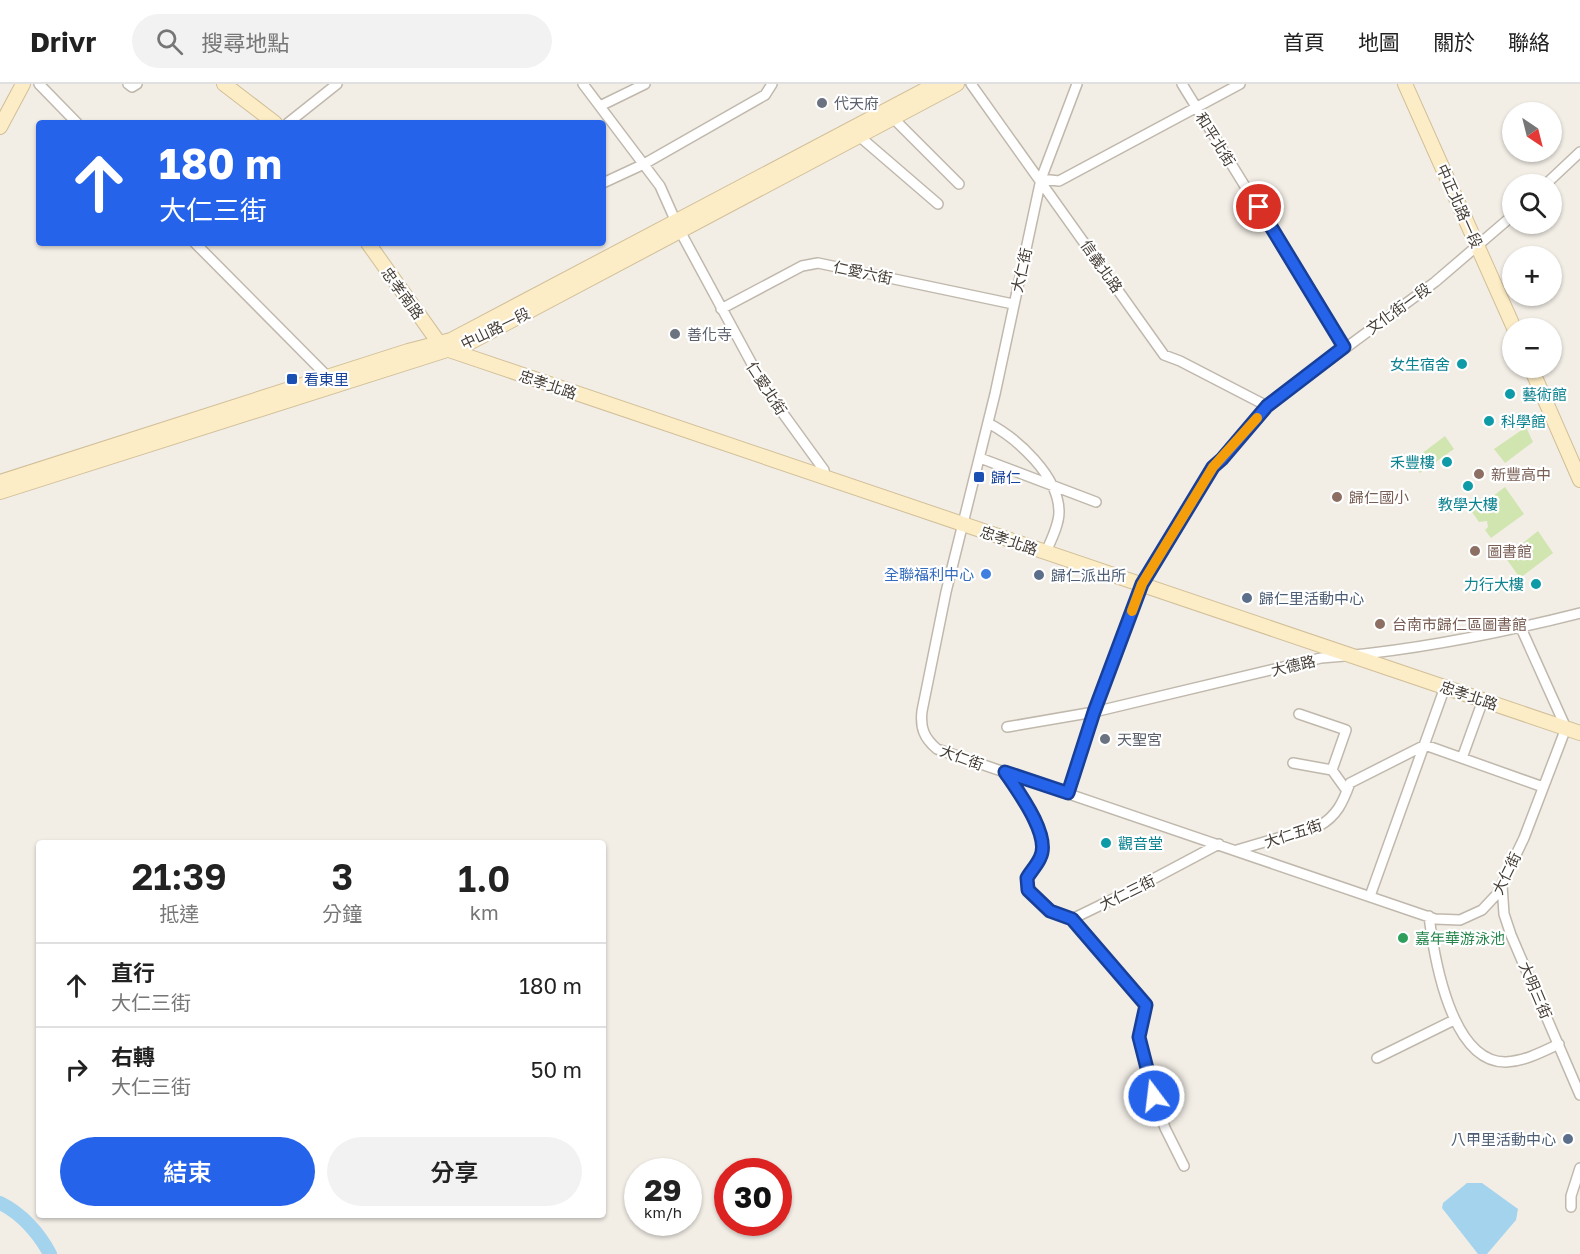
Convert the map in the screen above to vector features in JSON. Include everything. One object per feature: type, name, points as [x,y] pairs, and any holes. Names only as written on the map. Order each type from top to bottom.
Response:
[{"type":"main road","points":[[0,127],[23,84]]},
{"type":"main road","name":"中山路一段","points":[[678,227],[936,84]]},
{"type":"main road","name":"中山路一段","points":[[0,482],[444,346],[957,84]]},
{"type":"main road","name":"中正北路一段","points":[[1405,84],[1510,318]]},
{"type":"main road","points":[[226,85],[271,120]]},
{"type":"main road","name":"忠孝南路","points":[[370,246],[444,346]]},
{"type":"main road","name":"忠孝北路","points":[[444,346],[825,478],[1580,733]]},
{"type":"main road","points":[[1535,378],[1580,480]]},
{"type":"main road","name":"中山路一段","points":[[0,492],[331,381]]},
{"type":"street","points":[[39,84],[74,120]]},
{"type":"street","points":[[128,84],[132,87],[137,84]]},
{"type":"street","points":[[292,120],[337,84]]},
{"type":"street","name":"仁愛北街","points":[[583,84],[660,186],[678,227],[766,390],[818,460],[825,478]]},
{"type":"street","points":[[600,106],[645,84]]},
{"type":"street","points":[[606,182],[644,164],[765,96],[772,84]]},
{"type":"street","name":"信義北路","points":[[971,84],[1041,179],[1164,355],[1267,406]]},
{"type":"street","name":"大仁街","points":[[1077,84],[1041,179],[980,458],[945,592],[921,727],[928,742],[937,749],[1429,916],[1450,921],[1473,914],[1491,903],[1524,838],[1566,728]]},
{"type":"street","name":"和平北街","points":[[1182,84],[1344,347]]},
{"type":"street","points":[[1041,179],[1059,181],[1240,84]]},
{"type":"street","points":[[893,118],[959,184]]},
{"type":"street","points":[[859,136],[938,204]]},
{"type":"street","points":[[1557,174],[1580,152]]},
{"type":"street","name":"文化街一段","points":[[1068,793],[1094,712],[1142,584],[1213,467],[1267,406],[1478,248],[1502,225]]},
{"type":"street","points":[[198,246],[331,381]]},
{"type":"street","name":"仁愛六街","points":[[721,309],[802,266],[818,263],[1013,304]]},
{"type":"street","points":[[988,423],[1008,433],[1034,459],[1050,483],[1059,513],[1046,552]]},
{"type":"street","points":[[980,458],[1096,502]]},
{"type":"street","name":"大德路","points":[[1007,727],[1094,712],[1321,658],[1354,656],[1521,628],[1580,613]]},
{"type":"street","points":[[1521,628],[1566,728]]},
{"type":"street","points":[[1370,896],[1445,687]]},
{"type":"street","points":[[1462,758],[1483,700]]},
{"type":"street","points":[[1299,714],[1346,730],[1332,770]]},
{"type":"street","points":[[1425,745],[1543,787]]},
{"type":"street","name":"大仁五街","points":[[1237,850],[1325,823],[1339,810],[1350,783],[1425,745]]},
{"type":"street","points":[[1293,763],[1332,770],[1347,791]]},
{"type":"street","points":[[1005,772],[1027,806],[1039,830],[1042,844],[1041,857],[1027,878],[1028,890],[1050,911],[1072,919],[1146,1005],[1139,1037],[1150,1084],[1165,1128],[1184,1166]]},
{"type":"street","name":"大仁三街","points":[[1072,919],[1219,844]]},
{"type":"street","name":"大明三街","points":[[1502,883],[1504,914],[1511,935],[1580,1095]]},
{"type":"street","points":[[1429,916],[1446,1001],[1465,1037],[1488,1059],[1504,1062],[1520,1060],[1559,1044]]},
{"type":"street","points":[[1377,1058],[1454,1020]]},
{"type":"street","points":[[1571,1207],[1571,1197],[1580,1168]]},
{"type":"green space","points":[[1526,427],[1533,442],[1505,463],[1494,449]]},
{"type":"green space","points":[[1445,436],[1454,449],[1420,473],[1412,461]]},
{"type":"green space","points":[[1505,487],[1524,514],[1491,538],[1485,530],[1488,527],[1487,521],[1479,522],[1472,512]]},
{"type":"green space","points":[[1538,531],[1553,553],[1520,578],[1505,557]]},
{"type":"water","points":[[1467,1183],[1482,1183],[1518,1209],[1516,1220],[1487,1254],[1478,1254],[1442,1208],[1443,1203]]},
{"type":"waterway","points":[[0,1203],[29,1224],[50,1254]]},
{"type":"slow traffic","points":[[1132,611],[1142,584],[1213,467],[1257,418]]},
{"type":"place","name":"代天府","points":[[822,103]]},
{"type":"place","name":"善化寺","points":[[675,334]]},
{"type":"place","name":"女生宿舍","points":[[1462,364]]},
{"type":"place","name":"看東里","points":[[292,379]]},
{"type":"place","name":"藝術館","points":[[1510,394]]},
{"type":"place","name":"科學館","points":[[1489,421]]},
{"type":"place","name":"禾豐樓","points":[[1447,462]]},
{"type":"place","name":"新豐高中","points":[[1479,474]]},
{"type":"place","name":"歸仁","points":[[979,477]]},
{"type":"place","name":"教學大樓","points":[[1468,486]]},
{"type":"place","name":"歸仁國小","points":[[1337,497]]},
{"type":"place","name":"圖書館","points":[[1475,551]]},
{"type":"place","name":"全聯福利中心","points":[[986,574]]},
{"type":"place","name":"歸仁派出所","points":[[1039,575]]},
{"type":"place","name":"力行大樓","points":[[1536,584]]},
{"type":"place","name":"歸仁里活動中心","points":[[1247,598]]},
{"type":"place","name":"台南市歸仁區圖書館","points":[[1380,624]]},
{"type":"place","name":"天聖宮","points":[[1105,739]]},
{"type":"place","name":"觀音堂","points":[[1106,843]]},
{"type":"place","name":"嘉年華游泳池","points":[[1403,938]]},
{"type":"place","name":"八甲里活動中心","points":[[1568,1139]]},
{"type":"route","points":[[1154,1096],[1139,1037],[1146,1005],[1072,919],[1061,917],[1050,911],[1028,890],[1027,878],[1041,857],[1042,844],[1039,830],[1027,806],[1005,772],[1068,793],[1094,712],[1142,584],[1213,467],[1267,406],[1344,347],[1259,207]]}]
